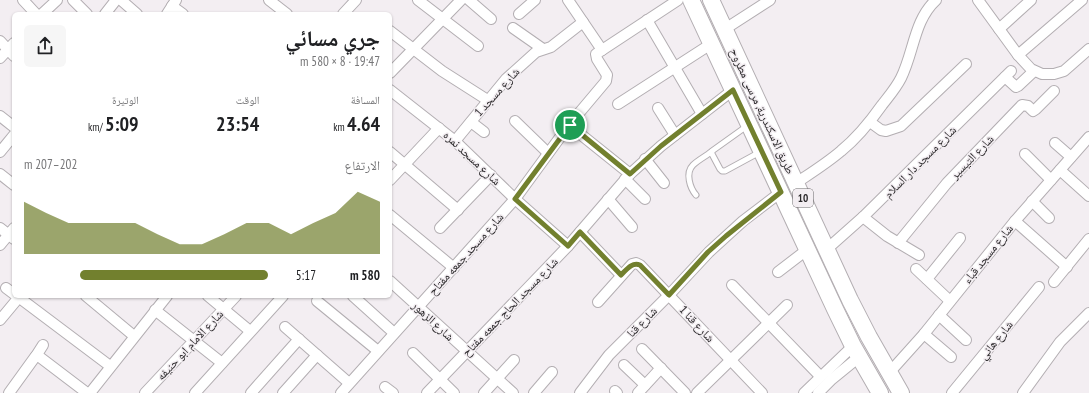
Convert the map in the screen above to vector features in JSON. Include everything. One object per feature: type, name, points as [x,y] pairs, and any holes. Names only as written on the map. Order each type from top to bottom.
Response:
[{"type":"main road","name":"طريق الاسكندرية, مرسى مطروح","points":[[691,0],[856,351],[880,393]]},
{"type":"main road","name":"طريق الاسكندرية, مرسى مطروح","points":[[711,0],[853,306],[901,393]]},
{"type":"street","points":[[23,0],[34,12]]},
{"type":"street","points":[[44,12],[57,0]]},
{"type":"street","points":[[74,0],[85,12]]},
{"type":"street","points":[[107,12],[116,0]]},
{"type":"street","points":[[120,0],[135,12]]},
{"type":"street","points":[[269,0],[284,12]]},
{"type":"street","points":[[345,12],[355,0]]},
{"type":"street","points":[[418,0],[478,46]]},
{"type":"street","points":[[392,71],[443,19],[468,0],[491,19]]},
{"type":"street","points":[[519,14],[534,0]]},
{"type":"street","points":[[568,0],[602,50],[678,0]]},
{"type":"street","points":[[725,29],[770,0]]},
{"type":"street","points":[[796,183],[826,164],[870,122],[902,76],[919,25],[925,13],[936,0]]},
{"type":"street","points":[[978,0],[1018,55],[1034,71],[1042,74],[1054,74],[1064,71],[1089,50]]},
{"type":"street","points":[[999,28],[1031,0]]},
{"type":"street","points":[[1018,55],[1082,0]]},
{"type":"street","points":[[647,20],[702,114]]},
{"type":"street","name":"شارع مسجد 1","points":[[456,142],[506,79],[536,52],[551,47],[583,22]]},
{"type":"street","points":[[513,28],[543,49]]},
{"type":"street","points":[[392,33],[442,71],[489,101]]},
{"type":"street","points":[[0,41],[12,50],[0,58]]},
{"type":"street","points":[[618,104],[711,44]]},
{"type":"street","name":"شارع مسجد جمعه مفتاح","points":[[341,393],[394,332],[419,307],[515,199],[548,153],[607,78],[607,75],[596,57],[596,54],[602,50]]},
{"type":"street","points":[[870,122],[881,130],[886,131],[901,126],[966,64]]},
{"type":"street","name":"شارع مسجد دار السلام","points":[[827,249],[863,217],[1008,74],[1016,87],[1034,71]]},
{"type":"street","name":"شارع مسجد الحاج جمعه مفتاح","points":[[427,393],[568,246],[628,176],[645,159],[733,90]]},
{"type":"street","name":"شارع التيسير","points":[[898,243],[947,183],[1022,105],[1028,106],[1033,111],[1054,91]]},
{"type":"street","name":"شارع مسجد نمره","points":[[392,92],[456,142],[515,199],[568,246]]},
{"type":"street","points":[[658,108],[675,135]]},
{"type":"street","points":[[0,116],[12,125]]},
{"type":"street","points":[[515,121],[548,153]]},
{"type":"street","points":[[471,122],[484,132]]},
{"type":"street","points":[[570,125],[628,176],[645,199]]},
{"type":"street","points":[[392,178],[439,128]]},
{"type":"street","points":[[0,152],[12,137]]},
{"type":"street","name":"شارع مسجد قباء","points":[[889,373],[924,334],[1015,220],[1071,157],[1088,141]]},
{"type":"street","points":[[1055,143],[1071,157]]},
{"type":"street","points":[[392,154],[458,210]]},
{"type":"street","points":[[1025,154],[1051,180]]},
{"type":"street","points":[[645,159],[664,183]]},
{"type":"street","points":[[1060,170],[1089,196]]},
{"type":"street","points":[[0,174],[12,183]]},
{"type":"street","points":[[440,228],[490,175]]},
{"type":"street","name":"شارع قنا","points":[[580,393],[610,355],[669,295],[708,252],[781,192]]},
{"type":"street","points":[[608,199],[632,227]]},
{"type":"street","points":[[1032,201],[1049,218]]},
{"type":"street","points":[[392,217],[454,268]]},
{"type":"street","points":[[863,217],[898,243],[919,255]]},
{"type":"street","points":[[1015,220],[1067,267]]},
{"type":"street","points":[[0,228],[12,234],[0,245]]},
{"type":"street","points":[[580,232],[621,275]]},
{"type":"street","points":[[927,279],[960,238]]},
{"type":"street","points":[[1054,282],[1089,239]]},
{"type":"street","points":[[778,272],[808,250]]},
{"type":"street","name":"شارع قنا 1","points":[[598,302],[632,264],[636,263],[640,265],[762,393]]},
{"type":"street","points":[[916,269],[950,301]]},
{"type":"street","name":"شارع الزهور","points":[[392,283],[513,393]]},
{"type":"street","points":[[732,285],[820,376]]},
{"type":"street","name":"شارع هاني","points":[[952,393],[1039,287]]},
{"type":"street","points":[[6,288],[12,292]]},
{"type":"street","points":[[0,320],[16,298]]},
{"type":"street","points":[[20,298],[110,366]]},
{"type":"street","points":[[88,298],[134,336]]},
{"type":"street","points":[[210,298],[250,331]]},
{"type":"street","name":"شارع الامام ابو حنيفه","points":[[145,393],[234,298]]},
{"type":"street","points":[[195,393],[281,298]]},
{"type":"street","points":[[355,298],[394,332]]},
{"type":"street","points":[[36,356],[38,355],[88,393],[134,336],[159,301],[194,341],[222,363]]},
{"type":"street","points":[[317,301],[378,351]]},
{"type":"street","points":[[696,393],[787,305]]},
{"type":"street","points":[[1023,393],[1069,331],[1089,313]]},
{"type":"street","points":[[939,315],[966,340]]},
{"type":"street","points":[[285,327],[349,383]]},
{"type":"street","points":[[924,334],[951,357]]},
{"type":"street","points":[[251,393],[298,339]]},
{"type":"street","points":[[0,388],[8,393],[43,345]]},
{"type":"street","points":[[642,349],[685,393]]},
{"type":"street","points":[[804,393],[820,376],[856,351]]},
{"type":"street","points":[[818,393],[856,351]]},
{"type":"street","points":[[413,353],[454,393]]},
{"type":"street","points":[[283,393],[317,355]]},
{"type":"street","points":[[484,393],[514,360]]},
{"type":"street","points":[[624,366],[645,385]]},
{"type":"street","points":[[638,393],[661,368]]},
{"type":"street","points":[[534,393],[552,372]]},
{"type":"lane","points":[[696,195],[690,185],[690,168],[749,124]]},
{"type":"lane","points":[[711,152],[720,169],[725,171],[762,151]]},
{"type":"route","points":[[733,90],[781,192],[743,221],[708,252],[669,295],[640,265],[636,263],[632,264],[621,275],[580,232],[568,246],[515,199],[570,125],[630,174],[645,159],[733,90]]}]
